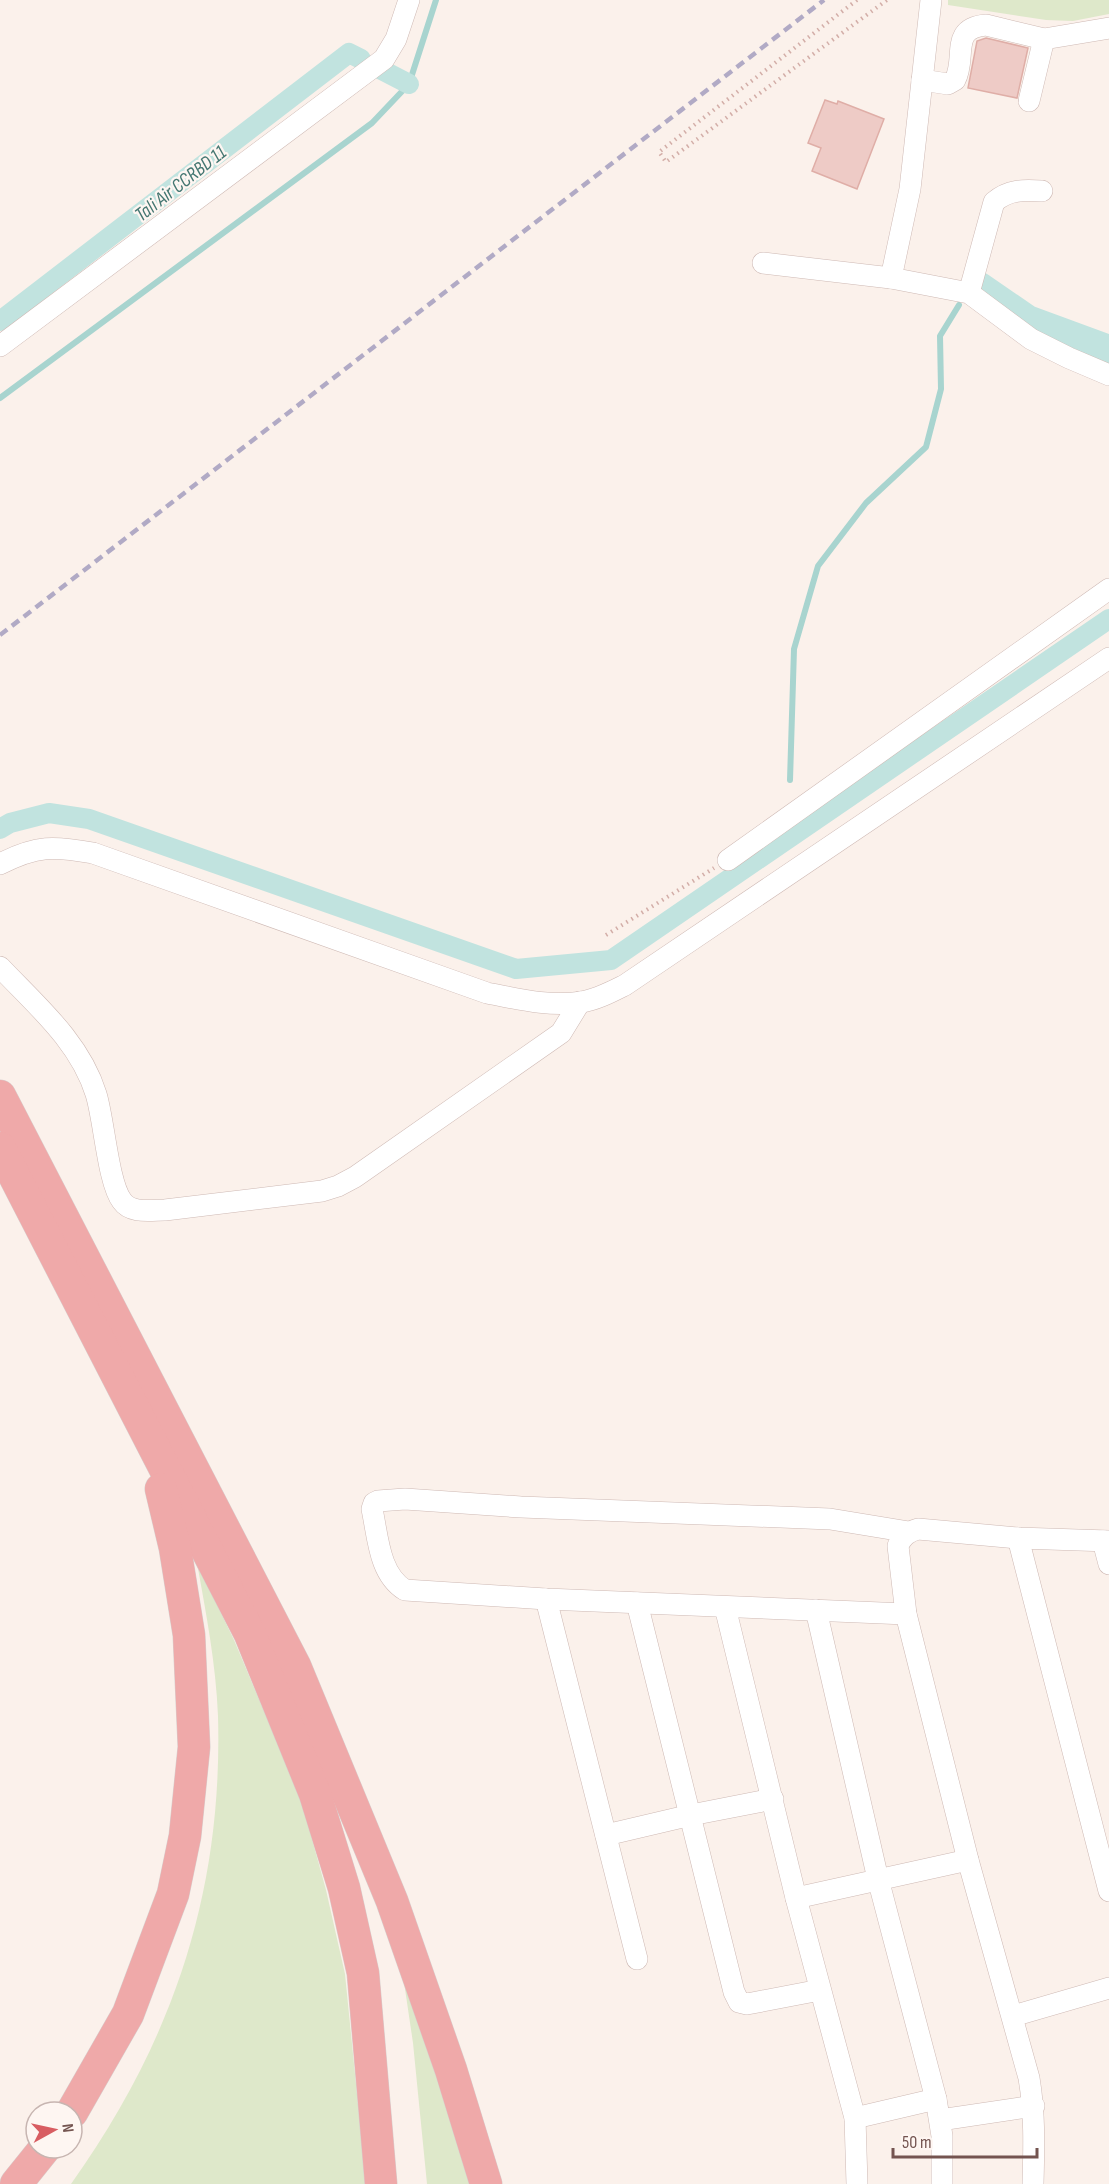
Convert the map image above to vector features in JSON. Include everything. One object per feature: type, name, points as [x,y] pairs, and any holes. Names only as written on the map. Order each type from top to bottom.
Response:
[{"type":"highway","points":[[3,1101],[295,1666],[392,1901],[452,2070],[486,2184]]},
{"type":"highway","points":[[0,1148],[250,1634],[315,1794],[344,1888],[363,1973],[381,2184]]},
{"type":"highway","points":[[79,2100],[128,2014],[173,1894],[185,1836],[194,1747],[189,1635],[175,1548],[149,1439]]},
{"type":"highway","points":[[180,1441],[269,1623],[334,1795],[359,1881],[380,1974],[398,2184]]},
{"type":"highway","points":[[16,2184],[35,2160]]},
{"type":"street","points":[[0,346],[384,59],[396,39],[409,0]]},
{"type":"street","points":[[891,278],[910,189],[932,0]]},
{"type":"street","points":[[922,80],[948,84],[956,80],[962,37],[980,25],[1044,39],[1109,28]]},
{"type":"street","points":[[1029,101],[1044,39]]},
{"type":"street","points":[[969,293],[994,202],[1002,194],[1018,190],[1042,191]]},
{"type":"street","points":[[763,263],[891,278],[969,293],[1031,339],[1109,375]]},
{"type":"street","points":[[728,860],[1109,589]]},
{"type":"street","points":[[0,864],[22,853],[37,849],[58,847],[93,853],[487,993],[543,1003],[580,1002],[596,998],[625,985],[1109,658]]},
{"type":"street","points":[[0,967],[67,1039],[82,1059],[97,1095],[115,1185],[121,1200],[128,1207],[139,1210],[165,1210],[322,1191],[338,1186],[355,1177],[561,1033],[580,1002]]},
{"type":"street","points":[[906,1614],[546,1599],[405,1590],[396,1584],[386,1569],[372,1509],[374,1503],[378,1501],[405,1499],[521,1507],[830,1519],[909,1532]]},
{"type":"street","points":[[1033,2184],[1034,2106],[1029,2078],[968,1860],[906,1614],[898,1546],[900,1540],[909,1532],[918,1529],[1018,1538],[1106,1541],[1109,1564]]},
{"type":"street","points":[[1018,1538],[1109,1891]]},
{"type":"street","points":[[546,1599],[637,1959]]},
{"type":"street","points":[[637,1603],[734,1992],[739,2002],[747,2004],[820,1990]]},
{"type":"street","points":[[725,1607],[796,1898],[855,2118],[857,2184]]},
{"type":"street","points":[[816,1610],[878,1879],[936,2099],[940,2120],[942,2184]]},
{"type":"street","points":[[606,1835],[773,1799]]},
{"type":"street","points":[[796,1898],[968,1860]]},
{"type":"street","points":[[1013,2016],[1109,1988]]},
{"type":"street","points":[[855,2118],[936,2099]]},
{"type":"street","points":[[940,2120],[1034,2106]]},
{"type":"path","points":[[857,0],[659,152],[666,162],[888,0]]},
{"type":"path","points":[[606,935],[728,860]]},
{"type":"green space","points":[[948,0],[1109,0],[1109,14],[1073,21],[1046,20],[948,5]]},
{"type":"green space","points":[[197,1563],[234,1640],[301,1799],[326,1890],[345,1974],[366,2184],[71,2184],[107,2130],[138,2075],[164,2019],[185,1962],[201,1904],[211,1843],[217,1781],[218,1716],[213,1658]]},
{"type":"green space","points":[[400,1955],[473,2184],[427,2184],[413,2043]]},
{"type":"building","points":[[986,38],[1028,48],[1017,98],[968,88],[977,41]]},
{"type":"building","points":[[825,100],[837,104],[838,101],[884,119],[857,189],[812,171],[821,148],[808,143]]},
{"type":"waterway","points":[[0,398],[372,123],[409,84],[436,0]]},
{"type":"waterway","name":"Tali Air CCRBD 11","points":[[0,321],[349,53],[361,59]]},
{"type":"waterway","points":[[378,68],[409,84]]},
{"type":"waterway","points":[[979,289],[1027,322],[1109,352]]},
{"type":"waterway","points":[[790,780],[794,649],[818,566],[866,503],[926,447],[941,389],[940,336],[959,305]]},
{"type":"waterway","points":[[0,829],[10,823],[49,813],[89,819],[516,969],[611,960],[1109,619]]},
{"type":"railway","points":[[0,635],[824,0]]}]
